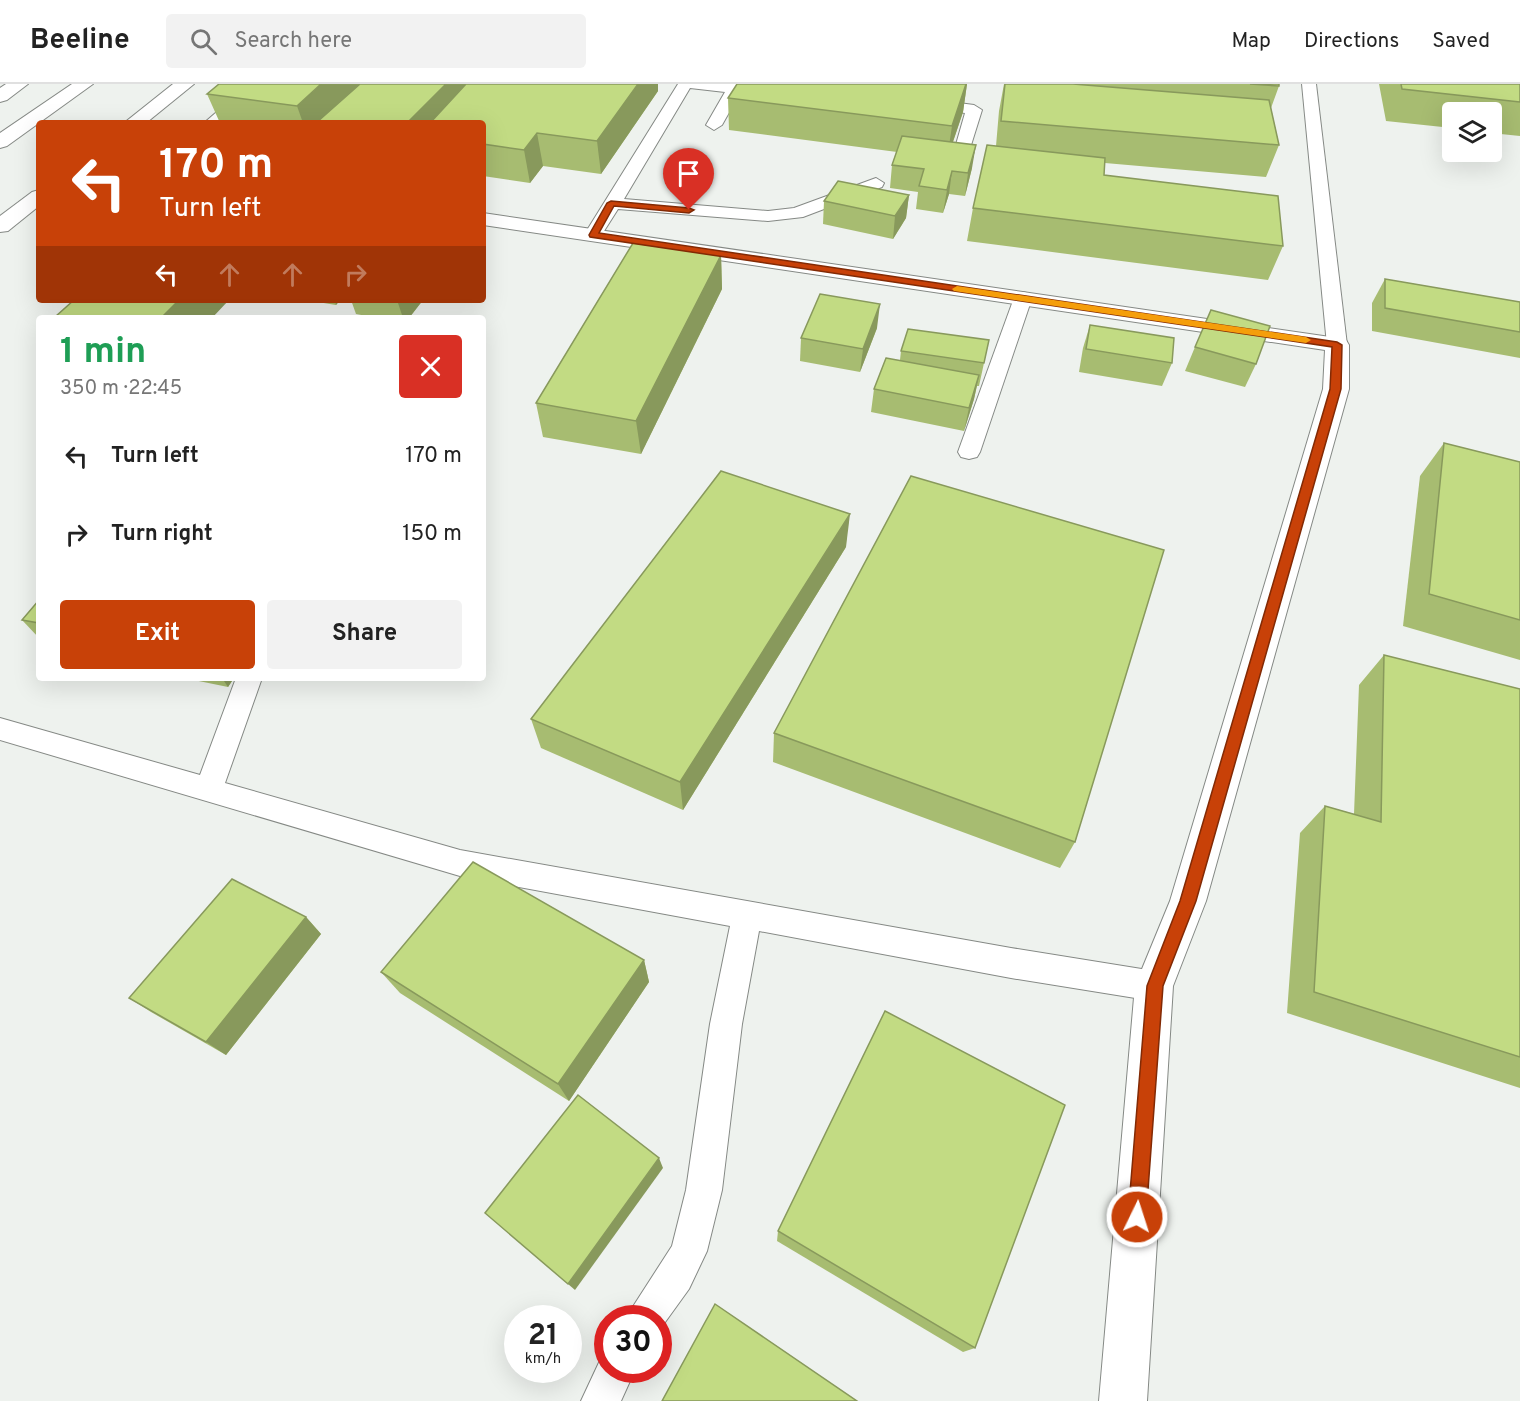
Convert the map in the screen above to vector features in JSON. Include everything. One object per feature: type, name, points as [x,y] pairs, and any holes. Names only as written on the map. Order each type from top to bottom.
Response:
[{"type":"main road","points":[[0,96],[19,84]]},
{"type":"main road","points":[[0,142],[84,84]]},
{"type":"main road","points":[[138,120],[185,84]]},
{"type":"main road","points":[[0,226],[36,198]]},
{"type":"main road","points":[[486,219],[1337,345],[1336,389],[1188,901],[1155,986],[1123,1401]]},
{"type":"lane","points":[[216,120],[258,84]]},
{"type":"lane","points":[[593,235],[685,84]]},
{"type":"lane","points":[[693,84],[736,86],[714,124]]},
{"type":"lane","points":[[1309,84],[1337,345]]},
{"type":"lane","points":[[916,103],[974,110],[961,155]]},
{"type":"lane","points":[[611,203],[768,216],[797,213],[876,183]]},
{"type":"lane","points":[[969,452],[1023,298]]},
{"type":"lane","points":[[208,790],[248,681]]},
{"type":"lane","points":[[0,729],[460,863],[1155,986]]},
{"type":"lane","points":[[655,1305],[689,1251],[704,1190],[726,1024],[747,915]]},
{"type":"lane","points":[[601,1401],[610,1383]]},
{"type":"building","points":[[219,84],[321,84],[297,106],[207,94]]},
{"type":"building","points":[[360,84],[446,84],[410,120],[319,120]]},
{"type":"building","points":[[466,84],[638,84],[597,141],[537,133],[524,150],[486,144],[486,120],[433,120]]},
{"type":"building","points":[[737,84],[966,84],[952,126],[728,98]]},
{"type":"building","points":[[1005,84],[1073,84],[1269,100],[1279,145],[1001,121]]},
{"type":"building","points":[[1250,84],[1279,84],[1279,86]]},
{"type":"building","points":[[1401,84],[1520,84],[1520,102],[1402,89]]},
{"type":"building","points":[[902,136],[976,145],[968,173],[952,171],[947,190],[919,186],[924,169],[892,165]]},
{"type":"building","points":[[987,145],[1105,158],[1104,175],[1278,196],[1283,246],[973,208]]},
{"type":"building","points":[[838,181],[909,195],[895,216],[824,201]]},
{"type":"building","points":[[633,243],[721,255],[636,421],[536,403]]},
{"type":"building","points":[[1385,279],[1520,302],[1520,332],[1385,308]]},
{"type":"building","points":[[820,294],[880,304],[863,349],[801,338]]},
{"type":"building","points":[[71,303],[176,303],[164,315],[57,315]]},
{"type":"building","points":[[1211,310],[1270,326],[1256,364],[1195,347]]},
{"type":"building","points":[[1090,325],[1174,338],[1172,363],[1086,349]]},
{"type":"building","points":[[908,329],[989,340],[984,363],[901,351]]},
{"type":"building","points":[[886,358],[979,375],[969,408],[874,389]]},
{"type":"building","points":[[1444,443],[1520,462],[1520,620],[1429,594]]},
{"type":"building","points":[[721,471],[850,514],[680,782],[531,719]]},
{"type":"building","points":[[911,476],[1164,550],[1075,842],[774,733]]},
{"type":"building","points":[[36,604],[36,622],[22,620]]},
{"type":"building","points":[[1384,655],[1520,689],[1520,1057],[1314,992],[1325,806],[1381,822]]},
{"type":"building","points":[[473,862],[644,960],[558,1084],[381,972]]},
{"type":"building","points":[[232,879],[306,917],[206,1042],[129,998]]},
{"type":"building","points":[[885,1011],[1065,1105],[975,1348],[778,1231]]},
{"type":"building","points":[[578,1095],[659,1158],[568,1284],[485,1213]]},
{"type":"building","points":[[715,1304],[857,1401],[662,1401]]},
{"type":"slow traffic","points":[[957,289],[1306,340]]},
{"type":"route","points":[[689,210],[611,203],[593,235],[1337,345],[1336,389],[1188,901],[1155,986],[1137,1217]]}]
